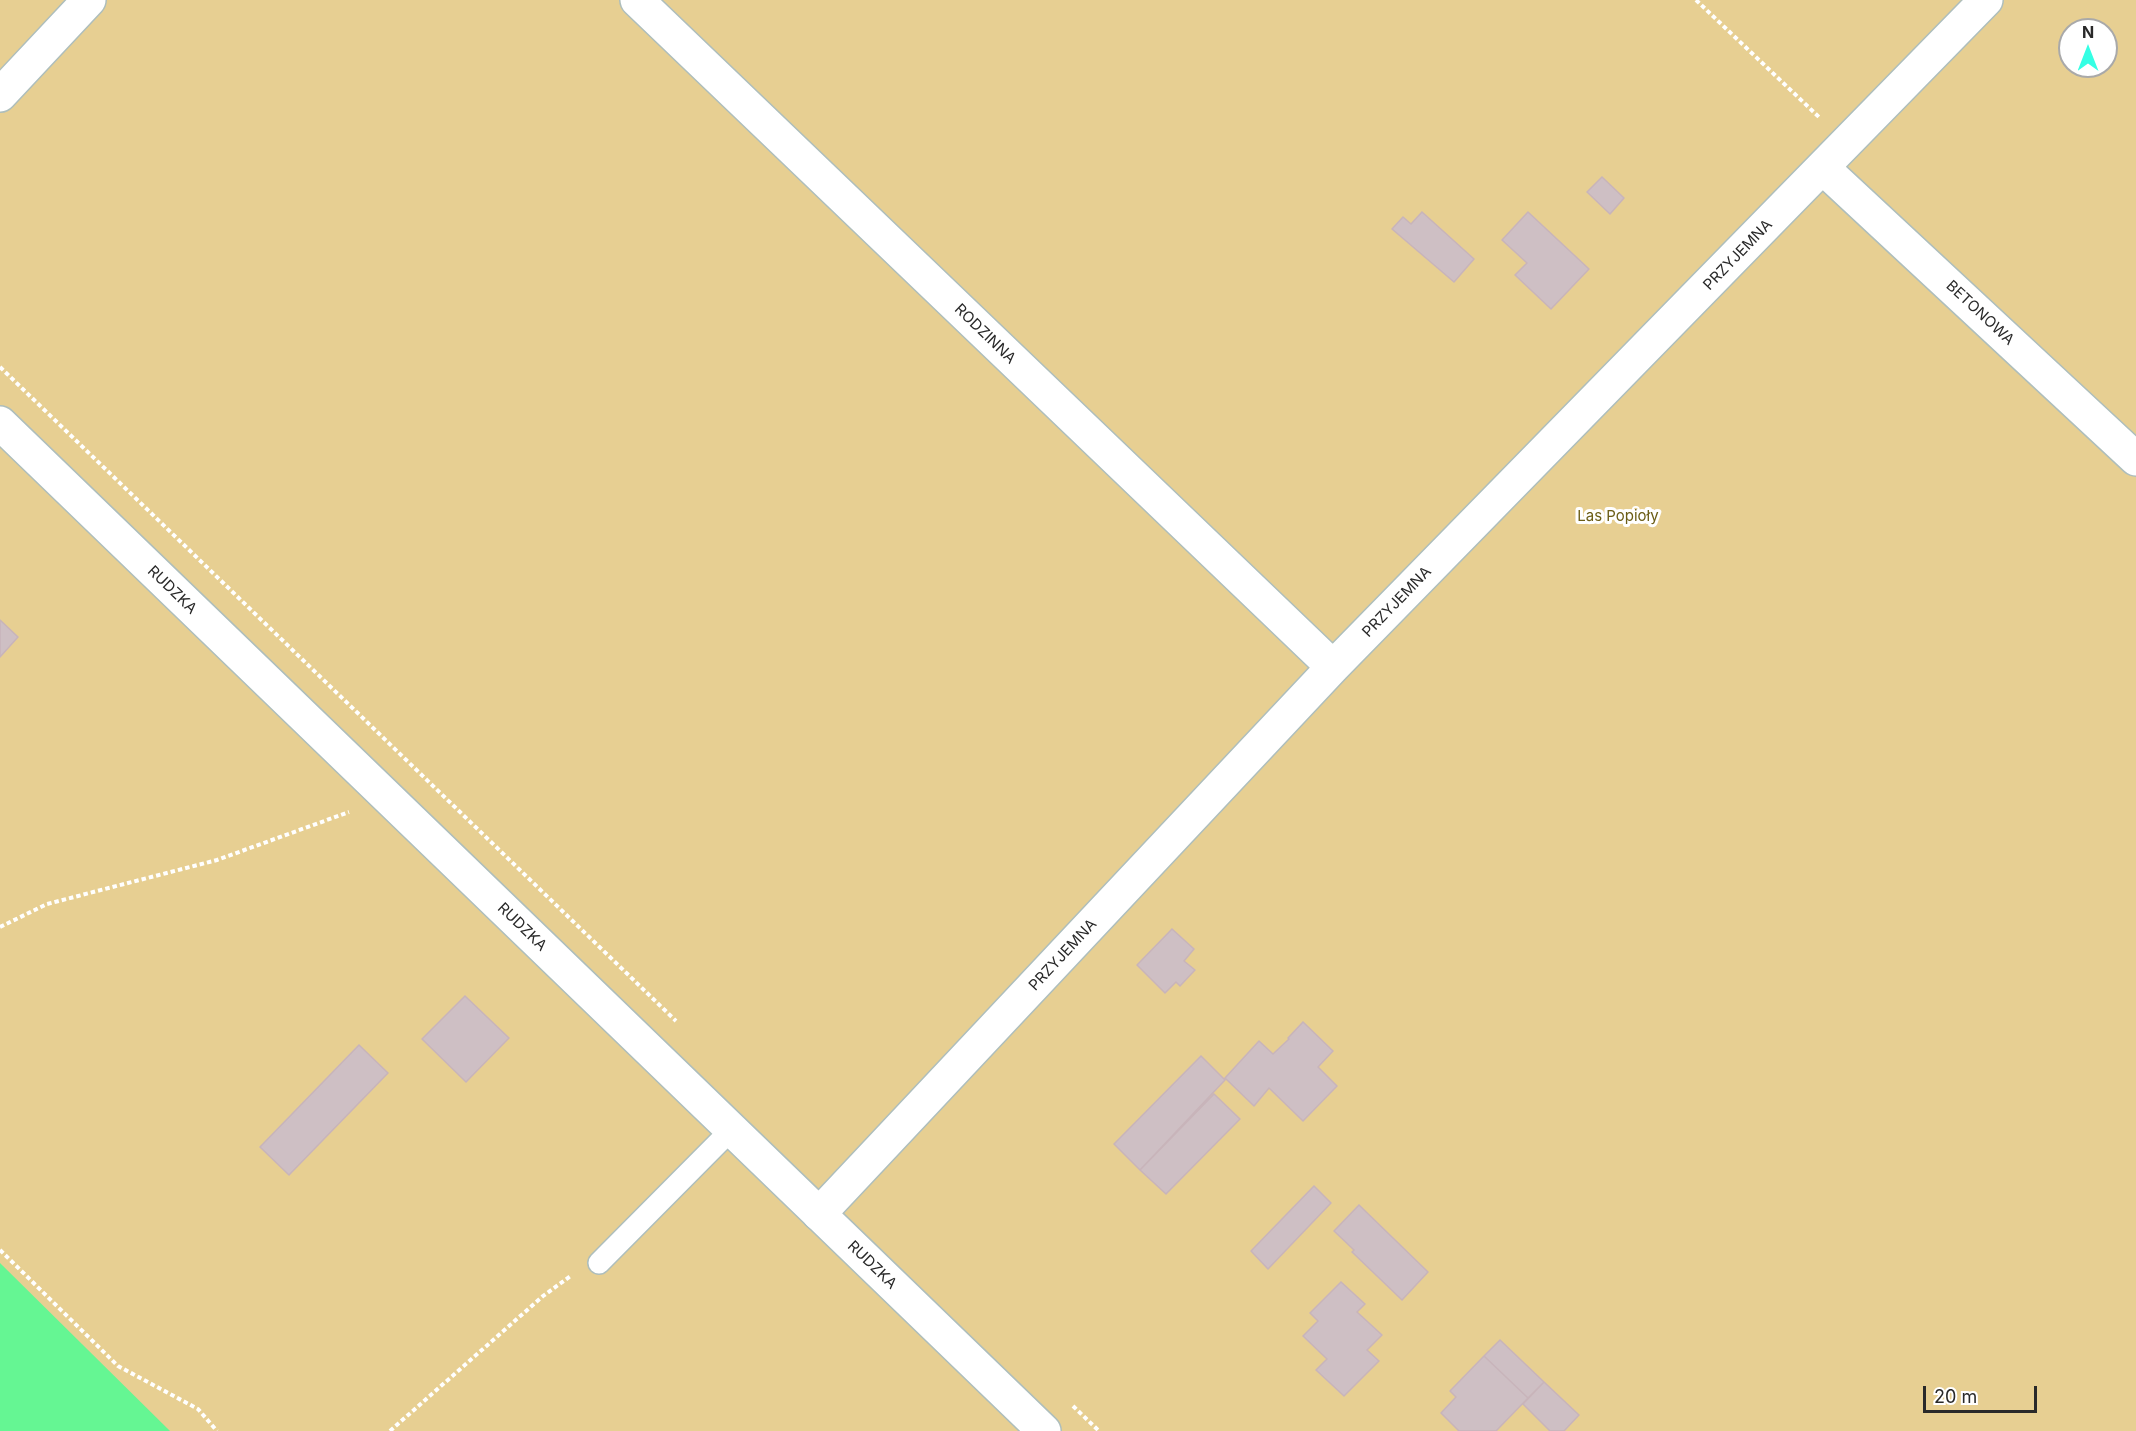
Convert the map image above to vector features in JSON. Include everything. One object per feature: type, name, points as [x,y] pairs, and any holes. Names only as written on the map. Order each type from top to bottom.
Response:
[{"type":"street","points":[[0,94],[89,0]]},
{"type":"street","name":"RODZINNA","points":[[637,0],[1333,667]]},
{"type":"street","name":"PRZYJEMNA","points":[[819,1214],[1333,667],[1986,0]]},
{"type":"street","name":"BETONOWA","points":[[1823,168],[2136,459]]},
{"type":"street","name":"RUDZKA","points":[[0,423],[1044,1431]]},
{"type":"lane","points":[[599,1263],[731,1130]]},
{"type":"path","points":[[1696,0],[1846,144]]},
{"type":"path","points":[[0,367],[684,1028]]},
{"type":"path","points":[[0,927],[47,904],[217,860],[388,798]]},
{"type":"path","points":[[0,1250],[118,1366],[198,1409],[218,1431]]},
{"type":"path","points":[[390,1431],[543,1296],[586,1264],[599,1263]]},
{"type":"path","points":[[1065,1398],[1098,1431]]},
{"type":"green space","name":"Las Popioły","points":[[0,0],[2136,0],[2136,1431],[0,1431]]},
{"type":"shaded area","points":[[0,1263],[170,1431],[0,1431]]},
{"type":"building","points":[[1602,177],[1624,198],[1610,214],[1587,192]]},
{"type":"building","points":[[1422,212],[1474,259],[1454,282],[1392,229],[1403,217],[1411,224]]},
{"type":"building","points":[[1528,212],[1589,269],[1551,309],[1515,275],[1527,263],[1502,240]]},
{"type":"building","points":[[0,620],[18,637],[0,657]]},
{"type":"building","points":[[1172,929],[1194,949],[1184,961],[1195,970],[1180,986],[1176,982],[1165,993],[1137,965]]},
{"type":"building","points":[[465,996],[509,1038],[466,1082],[422,1039]]},
{"type":"building","points":[[1303,1022],[1333,1051],[1318,1067],[1337,1086],[1303,1121],[1269,1088],[1254,1106],[1225,1078],[1259,1041],[1273,1054]]},
{"type":"building","points":[[359,1045],[388,1073],[289,1175],[260,1147]]},
{"type":"building","points":[[1201,1056],[1225,1080],[1140,1170],[1114,1144]]},
{"type":"building","points":[[1214,1094],[1240,1119],[1166,1194],[1140,1170]]},
{"type":"building","points":[[1314,1186],[1331,1203],[1268,1269],[1251,1251]]},
{"type":"building","points":[[1359,1205],[1428,1272],[1402,1300],[1352,1252],[1354,1250],[1334,1231]]},
{"type":"building","points":[[1341,1282],[1365,1304],[1357,1312],[1382,1335],[1367,1350],[1379,1361],[1344,1396],[1316,1370],[1327,1359],[1303,1336],[1318,1321],[1310,1313]]},
{"type":"building","points":[[1500,1340],[1544,1382],[1528,1398],[1484,1356]]},
{"type":"building","points":[[1484,1356],[1528,1398],[1496,1431],[1459,1431],[1441,1413],[1456,1397],[1450,1391]]},
{"type":"building","points":[[1544,1382],[1579,1415],[1564,1431],[1550,1431],[1523,1404]]}]
